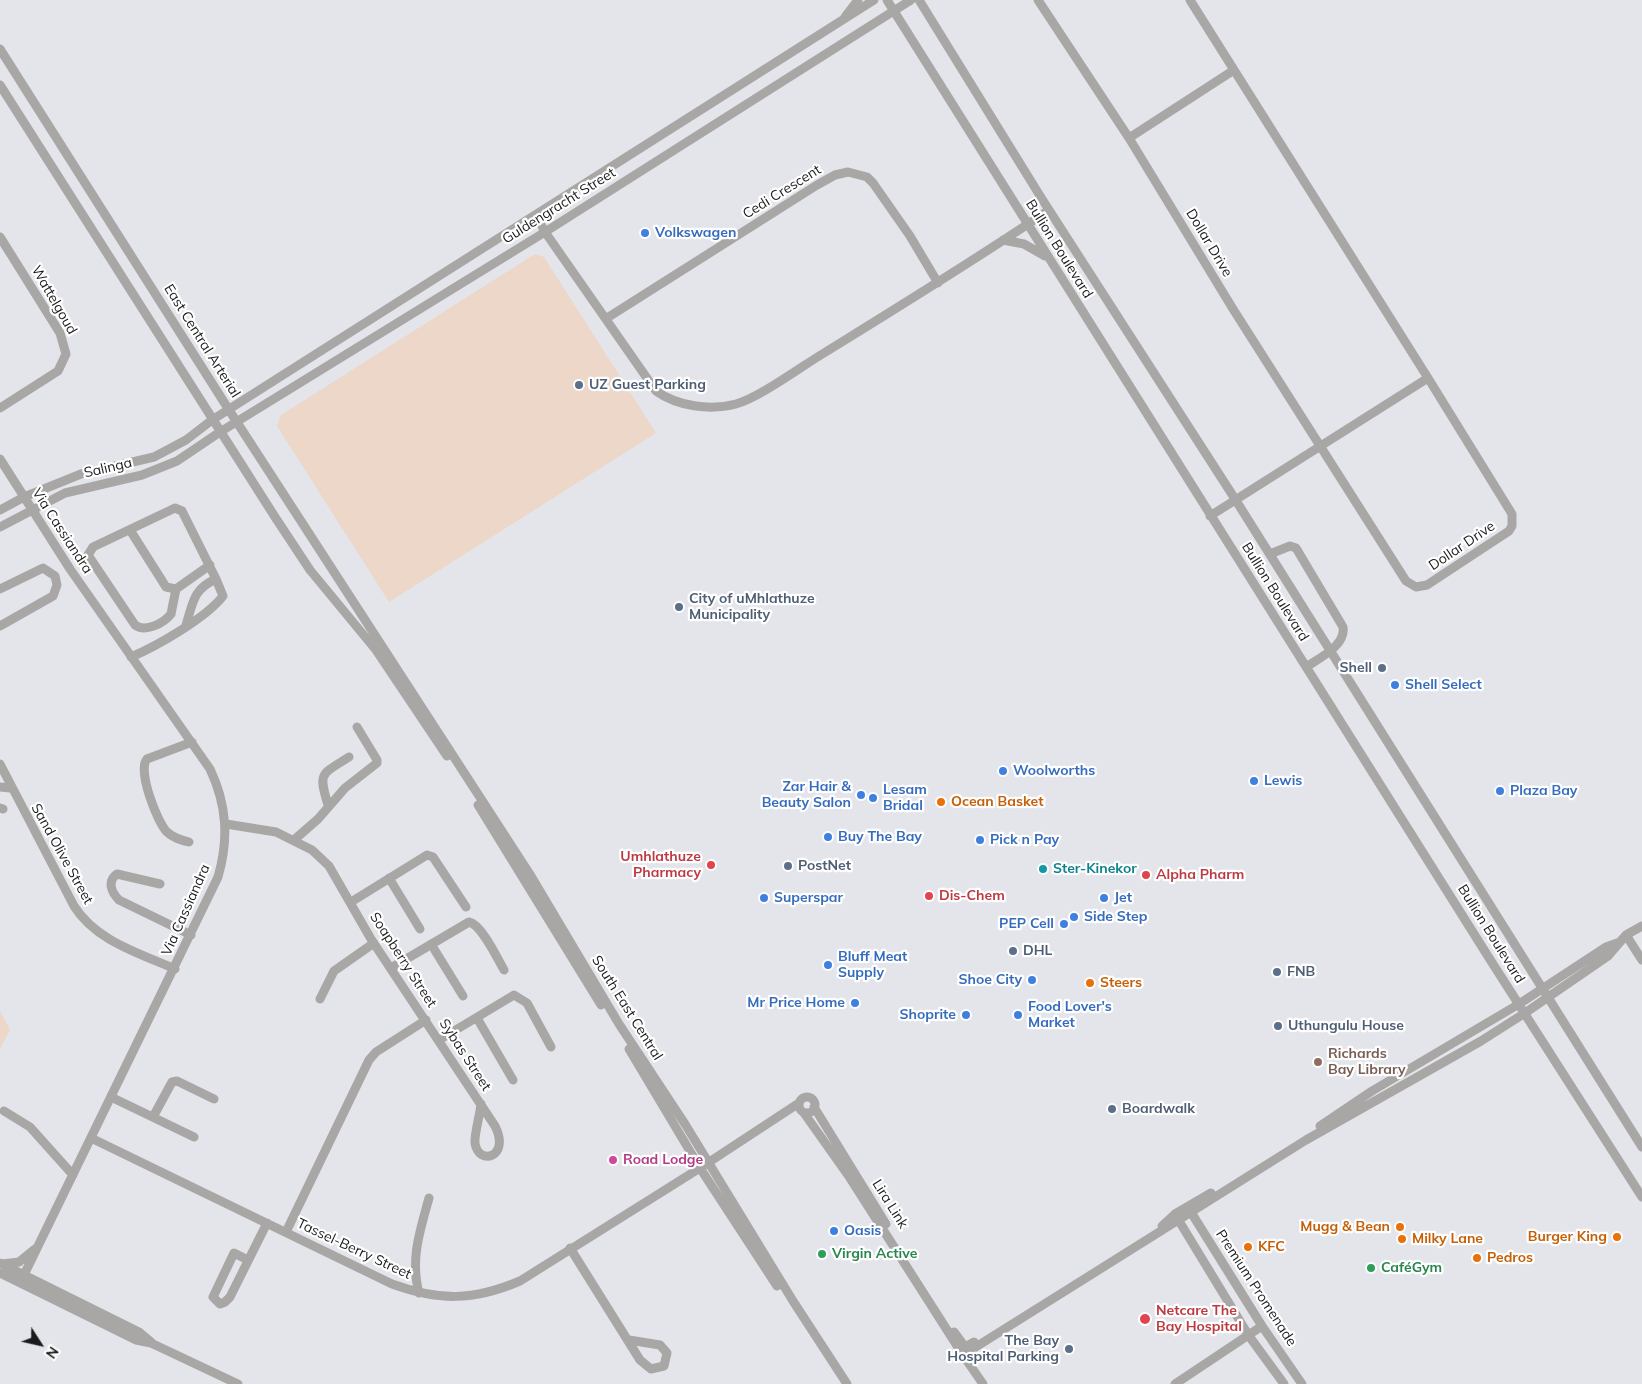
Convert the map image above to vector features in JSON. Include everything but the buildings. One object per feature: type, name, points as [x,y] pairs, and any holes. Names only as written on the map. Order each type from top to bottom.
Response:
[{"type":"street","points":[[836,26],[858,0]]},
{"type":"street","name":"Guldengracht Street","points":[[212,420],[836,26],[874,0]]},
{"type":"street","name":"Bullion Boulevard","points":[[887,0],[1210,516],[1642,1197]]},
{"type":"street","name":"Guldengracht Street","points":[[220,432],[545,232],[911,0]]},
{"type":"street","name":"Bullion Boulevard","points":[[919,0],[1049,210],[1270,554],[1642,1147]]},
{"type":"street","name":"Dollar Drive","points":[[1038,0],[1130,138],[1233,309],[1406,580],[1421,587],[1438,579],[1509,531],[1512,520],[1509,508],[1190,0]]},
{"type":"street","name":"East Central Arterial","points":[[0,49],[380,649]]},
{"type":"street","points":[[1130,138],[1234,70]]},
{"type":"street","points":[[0,85],[212,420],[310,570],[380,649]]},
{"type":"street","name":"Cedi Crescent","points":[[607,318],[835,175],[848,172],[863,175],[873,183],[910,236],[938,283]]},
{"type":"street","points":[[536,215],[545,232],[607,318],[656,391],[681,403],[724,407],[738,404],[751,397],[938,283],[1049,210]]},
{"type":"street","name":"Wattelgoud","points":[[0,237],[60,333],[66,354],[58,372],[0,408]]},
{"type":"street","points":[[1003,240],[1024,244],[1049,259]]},
{"type":"street","points":[[1210,516],[1428,378]]},
{"type":"street","name":"Salinga","points":[[0,510],[24,496],[81,474],[154,457],[186,440],[212,420]]},
{"type":"street","name":"Salinga","points":[[0,527],[32,509],[66,494],[160,468],[193,452],[220,432]]},
{"type":"street","name":"Via Cassiandra","points":[[0,459],[70,569],[210,769],[219,788],[226,824],[222,864],[218,877],[22,1279]]},
{"type":"street","points":[[131,657],[150,649],[214,607],[222,596],[210,565],[179,508],[175,508],[93,547],[88,555],[138,628],[147,629],[168,618],[174,608],[176,589]]},
{"type":"street","points":[[130,530],[166,587],[176,589],[210,565]]},
{"type":"street","points":[[1270,554],[1294,546],[1305,560],[1343,627],[1342,637],[1330,651],[1306,667]]},
{"type":"street","points":[[55,576],[70,569]]},
{"type":"street","points":[[0,589],[37,570],[49,570],[55,576],[57,585],[53,596],[0,626]]},
{"type":"street","points":[[186,625],[195,595],[202,585],[216,579]]},
{"type":"street","name":"South East Central","points":[[380,649],[530,876],[619,1024],[709,1162],[793,1301],[847,1384]]},
{"type":"street","name":"South East Central","points":[[380,649],[700,1168],[840,1384]]},
{"type":"street","points":[[294,840],[318,819],[328,805],[376,763],[377,760],[357,727]]},
{"type":"street","points":[[188,842],[180,840],[164,829],[148,791],[143,768],[147,759],[192,742]]},
{"type":"street","points":[[328,805],[321,783],[322,777],[326,772],[349,757]]},
{"type":"street","name":"Sand Olive Street","points":[[0,764],[10,788],[74,906],[88,925],[119,944],[174,969]]},
{"type":"street","points":[[0,788],[10,788]]},
{"type":"street","name":"Soapberry Street","points":[[226,824],[276,832],[312,850],[328,866],[374,943],[426,1020],[376,1052],[369,1060],[286,1232]]},
{"type":"street","points":[[351,902],[427,855],[430,855],[466,907]]},
{"type":"street","points":[[160,884],[117,874],[111,884],[114,895],[119,900],[191,935]]},
{"type":"street","points":[[390,878],[420,929]]},
{"type":"street","points":[[391,968],[471,922],[481,932],[504,970]]},
{"type":"street","points":[[964,1351],[1372,1091],[1519,1004],[1606,946],[1642,926]]},
{"type":"street","points":[[1623,938],[1642,960]]},
{"type":"street","points":[[1189,1209],[1548,999],[1608,956],[1623,938]]},
{"type":"street","points":[[320,999],[334,971],[374,943]]},
{"type":"street","points":[[431,944],[463,996]]},
{"type":"street","points":[[439,1040],[516,995],[527,1002],[551,1047]]},
{"type":"street","points":[[477,1018],[513,1080]]},
{"type":"street","name":"Sybas Street","points":[[426,1020],[481,1104],[500,1135],[499,1151],[492,1156],[486,1156],[479,1152],[475,1144],[481,1104]]},
{"type":"street","points":[[153,1117],[172,1082],[214,1098]]},
{"type":"street","points":[[111,1097],[194,1137]]},
{"type":"street","points":[[709,1162],[807,1097],[814,1101],[814,1107],[810,1112],[779,1117]]},
{"type":"street","points":[[799,1103],[803,1112]]},
{"type":"street","name":"Lira Link","points":[[814,1107],[964,1351]]},
{"type":"street","points":[[4,1111],[30,1127],[73,1175]]},
{"type":"street","name":"Lira Link","points":[[803,1112],[850,1178],[964,1351]]},
{"type":"street","name":"Tassel-Berry Street","points":[[92,1138],[384,1281],[419,1293],[457,1297],[490,1292],[520,1281],[709,1162]]},
{"type":"street","points":[[419,1293],[414,1272],[418,1238],[429,1198]]},
{"type":"street","name":"Premium Promenade","points":[[1189,1209],[1262,1326],[1302,1384]]},
{"type":"street","points":[[964,1351],[982,1337],[1177,1217]]},
{"type":"street","name":"Premium Promenade","points":[[1177,1217],[1250,1336],[1284,1384]]},
{"type":"street","points":[[248,1260],[234,1253],[213,1297],[215,1301],[220,1304],[230,1297],[267,1223]]},
{"type":"street","points":[[1,1267],[24,1259],[39,1245]]},
{"type":"street","points":[[570,1248],[629,1340]]},
{"type":"street","points":[[1,1267],[22,1279],[139,1332],[151,1343],[238,1384]]},
{"type":"street","points":[[1175,1384],[1250,1336],[1262,1326]]},
{"type":"street","points":[[964,1351],[983,1384]]},
{"type":"shaded area","points":[[535,254],[544,257],[656,433],[389,602],[277,426],[281,415]]},
{"type":"shaded area","points":[[0,1011],[10,1030],[0,1049]]},
{"type":"place","name":"Volkswagen","points":[[645,233]]},
{"type":"place","name":"UZ Guest Parking","points":[[579,385]]},
{"type":"place","name":"City of uMhlathuze Municipality","points":[[679,607]]},
{"type":"place","name":"Shell","points":[[1382,668]]},
{"type":"place","name":"Shell Select","points":[[1395,685]]},
{"type":"place","name":"Woolworths","points":[[1003,771]]},
{"type":"place","name":"Lewis","points":[[1254,781]]},
{"type":"place","name":"Plaza Bay","points":[[1500,791]]},
{"type":"place","name":"Zar Hair & Beauty Salon","points":[[861,795]]},
{"type":"place","name":"Lesam Bridal","points":[[873,798]]},
{"type":"place","name":"Ocean Basket","points":[[941,802]]},
{"type":"place","name":"Buy The Bay","points":[[828,837]]},
{"type":"place","name":"Pick n Pay","points":[[980,840]]},
{"type":"place","name":"Umhlathuze Pharmacy","points":[[711,865]]},
{"type":"place","name":"PostNet","points":[[788,866]]},
{"type":"place","name":"Ster-Kinekor","points":[[1043,869]]},
{"type":"place","name":"Alpha Pharm","points":[[1146,875]]},
{"type":"place","name":"Dis-Chem","points":[[929,896]]},
{"type":"place","name":"Superspar","points":[[764,898]]},
{"type":"place","name":"Jet","points":[[1104,898]]},
{"type":"place","name":"Side Step","points":[[1074,917]]},
{"type":"place","name":"PEP Cell","points":[[1064,924]]},
{"type":"place","name":"DHL","points":[[1013,951]]},
{"type":"place","name":"Bluff Meat Supply","points":[[828,965]]},
{"type":"place","name":"FNB","points":[[1277,972]]},
{"type":"place","name":"Shoe City","points":[[1032,980]]},
{"type":"place","name":"Steers","points":[[1090,983]]},
{"type":"place","name":"Mr Price Home","points":[[855,1003]]},
{"type":"place","name":"Shoprite","points":[[966,1015]]},
{"type":"place","name":"Food Lover's Market","points":[[1018,1015]]},
{"type":"place","name":"Uthungulu House","points":[[1278,1026]]},
{"type":"place","name":"Richards Bay Library","points":[[1318,1062]]},
{"type":"place","name":"Boardwalk","points":[[1112,1109]]},
{"type":"place","name":"Road Lodge","points":[[613,1160]]},
{"type":"place","name":"Mugg & Bean","points":[[1400,1227]]},
{"type":"place","name":"Oasis","points":[[834,1231]]},
{"type":"place","name":"Burger King","points":[[1617,1237]]},
{"type":"place","name":"Milky Lane","points":[[1402,1239]]},
{"type":"place","name":"KFC","points":[[1248,1247]]},
{"type":"place","name":"Virgin Active","points":[[822,1254]]},
{"type":"place","name":"Pedros","points":[[1477,1258]]},
{"type":"place","name":"CaféGym","points":[[1371,1268]]},
{"type":"place","name":"Netcare The Bay Hospital","points":[[1145,1319]]},
{"type":"place","name":"The Bay Hospital Parking","points":[[1069,1349]]}]
